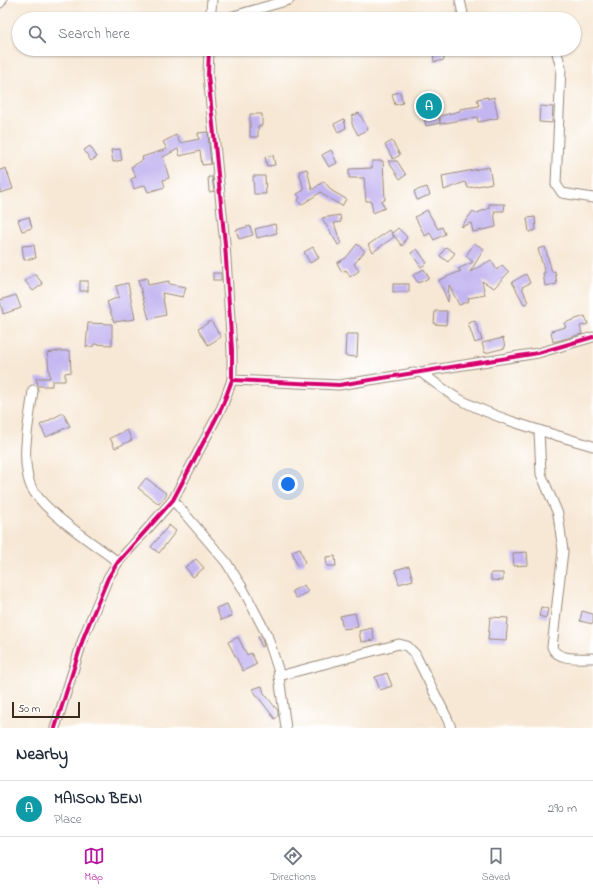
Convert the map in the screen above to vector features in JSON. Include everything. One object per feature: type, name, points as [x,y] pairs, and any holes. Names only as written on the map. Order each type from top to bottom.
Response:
[{"type":"street","points":[[211,12],[212,0]]},
{"type":"street","points":[[247,12],[289,0]]},
{"type":"street","points":[[460,0],[463,12]]},
{"type":"street","points":[[55,728],[89,623],[108,578],[118,562],[173,500],[222,407],[232,380],[232,350],[225,244],[208,75],[209,56]]},
{"type":"street","points":[[558,56],[561,68],[556,184],[562,193],[593,198]]},
{"type":"street","points":[[232,380],[339,385],[422,373],[538,353],[593,336]]},
{"type":"street","points":[[422,373],[457,398],[539,430],[593,446]]},
{"type":"street","points":[[33,390],[26,454],[30,484],[37,497],[54,513],[118,562]]},
{"type":"street","points":[[539,430],[541,474],[558,514],[563,551],[552,647],[554,653],[560,656],[593,658]]},
{"type":"street","points":[[173,500],[226,562],[242,587],[266,635],[277,662],[286,728]]},
{"type":"street","points":[[279,676],[399,644],[407,646],[414,654],[447,718],[450,728]]},
{"type":"building","points":[[434,56],[444,56],[444,60],[434,62]]},
{"type":"building","points":[[400,92],[403,103],[395,105],[392,94]]},
{"type":"building","points":[[433,93],[440,123],[426,126],[419,97]]},
{"type":"building","points":[[488,97],[488,99],[494,97],[498,118],[478,122],[477,117],[440,124],[440,116],[460,111],[460,109],[479,106],[477,99]]},
{"type":"building","points":[[540,106],[553,107],[552,123],[539,122]]},
{"type":"building","points":[[359,113],[368,129],[358,135],[352,124],[352,116]]},
{"type":"building","points":[[250,114],[262,114],[262,126],[258,126],[258,137],[250,137]]},
{"type":"building","points":[[344,119],[346,128],[338,132],[334,124]]},
{"type":"building","points":[[208,132],[211,164],[202,165],[200,151],[180,156],[178,149],[163,157],[169,178],[163,180],[165,187],[148,192],[145,185],[134,189],[131,179],[136,177],[131,167],[143,160],[142,157],[167,149],[163,142],[176,135],[180,143],[199,139],[198,133]]},
{"type":"building","points":[[392,141],[400,155],[393,159],[385,145]]},
{"type":"building","points":[[90,146],[97,157],[91,161],[84,150]]},
{"type":"building","points":[[120,149],[122,160],[113,162],[111,150]]},
{"type":"building","points":[[331,150],[337,163],[329,167],[322,155]]},
{"type":"building","points":[[273,155],[275,165],[267,166],[265,157]]},
{"type":"building","points":[[372,161],[383,161],[385,200],[381,201],[385,208],[373,213],[371,201],[366,201],[364,178],[349,178],[349,169],[372,168]]},
{"type":"building","points":[[388,161],[397,161],[406,175],[400,179]]},
{"type":"building","points":[[489,167],[492,183],[468,188],[465,182],[444,190],[442,176]]},
{"type":"building","points":[[6,168],[13,189],[0,193],[0,170]]},
{"type":"building","points":[[307,169],[312,190],[324,181],[332,191],[346,199],[342,206],[321,192],[301,205],[298,200],[300,198],[297,194],[304,190],[299,171]]},
{"type":"building","points":[[253,176],[265,176],[266,194],[254,194]]},
{"type":"building","points":[[208,177],[212,177],[214,191],[209,192]]},
{"type":"building","points":[[427,187],[430,195],[417,200],[414,191]]},
{"type":"building","points":[[489,204],[505,204],[504,211],[494,211],[496,227],[473,232],[471,223],[461,227],[473,211],[475,214],[489,208]]},
{"type":"building","points":[[427,210],[438,229],[442,227],[445,234],[434,240],[430,233],[425,236],[415,217]]},
{"type":"building","points":[[340,215],[341,222],[334,223],[341,244],[338,245],[322,218]]},
{"type":"building","points":[[29,217],[32,228],[22,231],[18,220]]},
{"type":"building","points":[[535,217],[536,230],[529,232],[527,218]]},
{"type":"building","points":[[275,224],[277,233],[257,238],[255,229]]},
{"type":"building","points":[[250,226],[253,235],[239,239],[236,230]]},
{"type":"building","points":[[398,228],[407,237],[402,246],[392,233]]},
{"type":"building","points":[[390,230],[394,237],[373,252],[368,245]]},
{"type":"building","points":[[474,243],[484,249],[470,272],[491,260],[497,270],[502,265],[509,272],[494,288],[482,281],[485,295],[468,298],[469,301],[459,305],[449,285],[448,302],[439,280],[461,271],[458,269],[473,262],[466,256]]},
{"type":"building","points":[[357,244],[365,251],[354,264],[359,271],[350,277],[346,270],[342,272],[337,263],[346,258]]},
{"type":"building","points":[[34,245],[36,258],[24,260],[22,246]]},
{"type":"building","points":[[313,247],[319,258],[310,263],[304,252]]},
{"type":"building","points":[[446,247],[455,253],[448,262],[440,256]]},
{"type":"building","points":[[545,247],[552,272],[555,271],[557,284],[545,286],[543,273],[545,273],[538,249]]},
{"type":"building","points":[[417,249],[427,263],[421,267],[411,253]]},
{"type":"building","points":[[424,269],[429,278],[418,283],[413,275]]},
{"type":"building","points":[[213,273],[221,273],[221,280],[213,280]]},
{"type":"building","points":[[35,274],[43,284],[33,291],[25,281]]},
{"type":"building","points":[[526,274],[530,283],[522,287],[528,303],[524,304],[512,282]]},
{"type":"building","points":[[147,278],[148,285],[169,281],[169,284],[186,287],[183,297],[162,293],[166,315],[149,319],[138,280]]},
{"type":"building","points":[[80,281],[88,281],[88,291],[80,291]]},
{"type":"building","points":[[128,283],[135,319],[114,322],[107,302],[119,297],[116,286]]},
{"type":"building","points":[[393,284],[409,284],[409,292],[393,292]]},
{"type":"building","points":[[16,295],[21,308],[3,314],[0,300]]},
{"type":"building","points":[[435,311],[447,311],[446,325],[434,324]]},
{"type":"building","points":[[585,316],[588,324],[580,326],[582,334],[553,342],[551,331],[566,327],[564,323]]},
{"type":"building","points":[[211,321],[221,337],[208,345],[198,329]]},
{"type":"building","points":[[475,321],[482,340],[475,343],[468,323]]},
{"type":"building","points":[[88,323],[112,324],[112,345],[94,344],[94,346],[86,347]]},
{"type":"building","points":[[346,334],[358,334],[357,357],[345,356]]},
{"type":"building","points":[[503,338],[505,348],[485,353],[482,343]]},
{"type":"building","points":[[70,351],[71,372],[65,373],[65,381],[52,381],[52,386],[38,386],[36,378],[50,378],[47,353]]},
{"type":"building","points":[[63,413],[70,426],[46,437],[40,425]]},
{"type":"building","points":[[127,430],[132,440],[115,448],[110,438]]},
{"type":"building","points":[[146,478],[167,494],[159,504],[138,488]]},
{"type":"building","points":[[169,525],[176,531],[159,553],[151,547]]},
{"type":"building","points":[[300,548],[305,563],[297,566],[292,551]]},
{"type":"building","points":[[527,552],[528,565],[514,566],[513,553]]},
{"type":"building","points":[[335,556],[336,566],[327,566],[326,557]]},
{"type":"building","points":[[196,559],[204,568],[193,577],[185,567]]},
{"type":"building","points":[[409,566],[413,580],[399,584],[395,570]]},
{"type":"building","points":[[491,573],[503,573],[503,581],[491,580]]},
{"type":"building","points":[[304,585],[308,592],[296,598],[292,591]]},
{"type":"building","points":[[227,604],[232,616],[221,620],[216,608]]},
{"type":"building","points":[[541,607],[548,609],[546,618],[539,616]]},
{"type":"building","points":[[582,611],[593,614],[593,624],[580,621]]},
{"type":"building","points":[[355,613],[358,627],[343,629],[340,616]]},
{"type":"building","points":[[490,617],[508,618],[506,641],[488,640]]},
{"type":"building","points":[[372,628],[374,640],[361,642],[359,631]]},
{"type":"building","points":[[261,636],[264,646],[262,647],[258,637]]},
{"type":"building","points":[[238,637],[247,655],[251,653],[257,664],[243,671],[228,642]]},
{"type":"building","points":[[387,673],[392,686],[380,690],[375,677]]},
{"type":"building","points":[[262,686],[264,693],[278,711],[278,716],[275,719],[252,689]]},
{"type":"cycle path","points":[[55,728],[84,636],[108,578],[118,562],[173,500],[222,407],[232,380],[232,350],[225,244],[208,75],[209,56]]},
{"type":"cycle path","points":[[232,380],[339,385],[538,353],[593,337]]},
{"type":"place","name":"MAISON BENI","points":[[429,106]]}]
